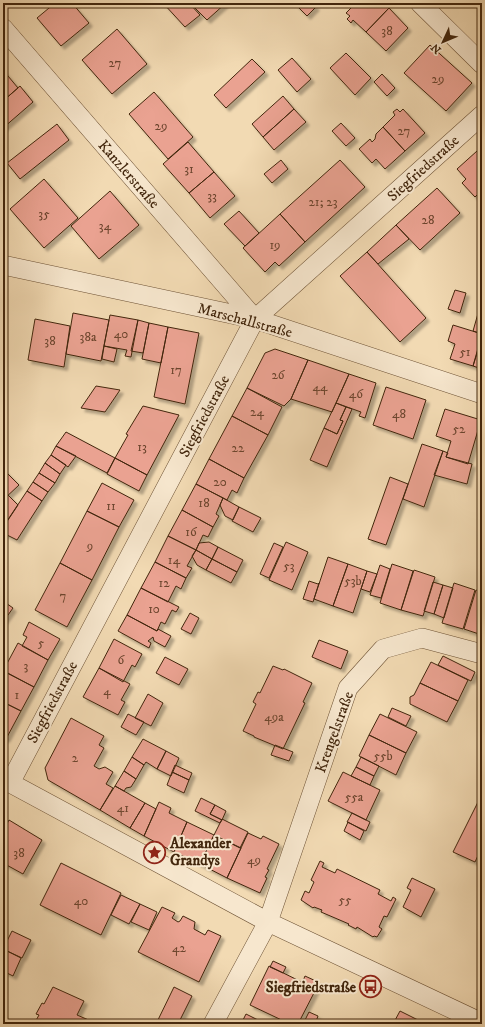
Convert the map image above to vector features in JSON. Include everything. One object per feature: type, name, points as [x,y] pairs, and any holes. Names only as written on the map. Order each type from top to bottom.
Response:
[{"type":"street","points":[[420,3],[482,64]]},
{"type":"street","name":"Kanzlerstraße","points":[[3,28],[255,319]]},
{"type":"street","name":"Siegfriedstraße","points":[[6,781],[255,319],[482,115]]},
{"type":"street","name":"Marschallstraße","points":[[3,265],[255,319],[482,394]]},
{"type":"street","name":"Krengelstraße","points":[[213,1024],[268,922],[348,688],[383,649],[422,638],[482,654]]},
{"type":"street","points":[[6,781],[268,922],[482,1023]]},
{"type":"building","points":[[55,3],[72,3],[89,23],[61,46],[37,18]]},
{"type":"building","points":[[163,3],[189,3],[200,15],[185,27]]},
{"type":"building","points":[[198,3],[226,3],[207,20],[194,7]]},
{"type":"building","points":[[294,3],[311,3],[316,7],[307,16]]},
{"type":"building","points":[[356,3],[383,3],[389,8],[366,32],[353,20],[351,23],[347,19],[350,16],[346,13]]},
{"type":"building","points":[[389,8],[408,28],[386,51],[366,32]]},
{"type":"building","points":[[117,29],[147,64],[112,94],[82,60]]},
{"type":"building","points":[[430,45],[472,83],[446,111],[404,73]]},
{"type":"building","points":[[346,53],[371,78],[355,95],[330,68]]},
{"type":"building","points":[[292,58],[311,79],[297,92],[278,70]]},
{"type":"building","points":[[252,59],[265,72],[226,108],[214,95]]},
{"type":"building","points":[[3,70],[18,88],[3,101]]},
{"type":"building","points":[[382,74],[395,88],[387,96],[374,82]]},
{"type":"building","points":[[20,86],[33,102],[3,128],[3,101]]},
{"type":"building","points":[[154,92],[193,137],[168,159],[129,114]]},
{"type":"building","points":[[283,96],[294,109],[263,137],[252,124]]},
{"type":"building","points":[[294,109],[306,122],[274,150],[263,137]]},
{"type":"building","points":[[397,109],[400,112],[403,109],[425,133],[405,151],[383,127],[395,115],[393,112]]},
{"type":"building","points":[[341,123],[355,138],[346,146],[332,131]]},
{"type":"building","points":[[57,124],[69,140],[20,179],[7,163]]},
{"type":"building","points":[[383,127],[405,151],[385,169],[376,159],[372,163],[359,149],[370,139],[372,142],[375,139],[376,134]]},
{"type":"building","points":[[188,142],[214,172],[189,193],[163,164]]},
{"type":"building","points":[[477,151],[482,156],[482,190],[475,197],[462,183],[466,179],[457,169]]},
{"type":"building","points":[[281,160],[288,169],[272,183],[264,174]]},
{"type":"building","points":[[340,160],[365,187],[305,242],[280,214]]},
{"type":"building","points":[[214,172],[235,196],[210,218],[189,193]]},
{"type":"building","points":[[44,179],[78,218],[44,248],[10,209]]},
{"type":"building","points":[[437,188],[460,213],[420,250],[396,225]]},
{"type":"building","points":[[110,191],[139,225],[99,259],[71,226]]},
{"type":"building","points":[[239,211],[259,233],[245,246],[224,224]]},
{"type":"building","points":[[280,214],[305,242],[279,266],[275,262],[265,272],[243,248]]},
{"type":"building","points":[[396,225],[409,239],[378,264],[367,252]]},
{"type":"building","points":[[367,252],[426,318],[400,342],[340,276]]},
{"type":"building","points":[[455,290],[466,293],[460,313],[448,309]]},
{"type":"building","points":[[481,303],[482,304],[482,334],[473,331]]},
{"type":"building","points":[[73,313],[109,320],[101,361],[66,354]]},
{"type":"building","points":[[110,315],[138,320],[131,357],[125,356],[127,350],[104,346]]},
{"type":"building","points":[[35,319],[70,326],[64,367],[28,360]]},
{"type":"building","points":[[138,320],[149,323],[143,353],[131,351]]},
{"type":"building","points":[[149,323],[168,327],[161,363],[142,359]]},
{"type":"building","points":[[453,325],[482,334],[473,366],[450,359],[455,344],[448,341]]},
{"type":"building","points":[[168,327],[199,333],[185,404],[154,397]]},
{"type":"building","points":[[482,338],[482,369],[473,366]]},
{"type":"building","points":[[104,346],[117,349],[114,362],[102,359]]},
{"type":"building","points":[[275,349],[308,360],[291,399],[284,406],[247,388],[265,353]]},
{"type":"building","points":[[308,360],[349,374],[332,412],[291,399]]},
{"type":"building","points":[[349,374],[376,383],[365,418],[359,416],[361,412],[336,403]]},
{"type":"building","points":[[96,386],[120,390],[105,412],[81,408]]},
{"type":"building","points":[[386,387],[426,400],[413,439],[373,425]]},
{"type":"building","points":[[247,388],[282,407],[268,435],[232,416]]},
{"type":"building","points":[[336,403],[346,407],[340,420],[343,421],[337,434],[324,428]]},
{"type":"building","points":[[143,406],[179,415],[147,475],[115,458],[128,435],[126,434]]},
{"type":"building","points":[[346,407],[352,409],[327,467],[310,460],[324,428],[337,434],[343,421],[340,420]]},
{"type":"building","points":[[445,409],[481,420],[468,464],[446,457],[451,441],[436,436]]},
{"type":"building","points":[[232,416],[268,435],[244,478],[209,459]]},
{"type":"building","points":[[66,432],[115,458],[107,473],[56,446]]},
{"type":"building","points":[[422,444],[443,451],[424,507],[403,499]]},
{"type":"building","points":[[56,446],[76,456],[68,467],[51,455]]},
{"type":"building","points":[[443,451],[448,453],[446,457],[472,464],[467,484],[434,475]]},
{"type":"building","points":[[51,455],[66,465],[60,474],[45,463]]},
{"type":"building","points":[[115,458],[147,475],[139,491],[107,474]]},
{"type":"building","points":[[209,459],[244,478],[237,493],[232,490],[227,500],[196,484]]},
{"type":"building","points":[[45,463],[60,474],[55,483],[39,473]]},
{"type":"building","points":[[4,470],[19,485],[3,500],[3,471]]},
{"type":"building","points":[[39,473],[55,483],[48,492],[33,482]]},
{"type":"building","points":[[390,477],[408,484],[386,545],[368,539]]},
{"type":"building","points":[[33,482],[48,492],[42,501],[27,491]]},
{"type":"building","points":[[102,483],[134,500],[119,527],[87,511]]},
{"type":"building","points":[[196,484],[223,498],[216,514],[219,516],[213,527],[182,510]]},
{"type":"building","points":[[27,491],[42,501],[17,540],[3,533],[3,527]]},
{"type":"building","points":[[8,495],[18,505],[6,523],[3,519],[3,500]]},
{"type":"building","points":[[223,498],[239,507],[233,520],[225,516],[220,505]]},
{"type":"building","points":[[239,507],[261,518],[253,532],[232,521]]},
{"type":"building","points":[[182,510],[213,527],[208,537],[203,535],[196,550],[168,536]]},
{"type":"building","points":[[87,511],[119,527],[92,580],[60,563]]},
{"type":"building","points":[[168,536],[196,550],[187,566],[192,568],[186,578],[155,562]]},
{"type":"building","points":[[209,542],[218,547],[212,559],[196,550],[199,543]]},
{"type":"building","points":[[286,542],[308,552],[292,590],[269,580]]},
{"type":"building","points":[[274,543],[283,547],[269,578],[260,574]]},
{"type":"building","points":[[218,547],[243,560],[237,572],[212,559]]},
{"type":"building","points":[[196,550],[212,559],[206,570],[197,565],[192,556]]},
{"type":"building","points":[[328,557],[348,564],[333,606],[314,599]]},
{"type":"building","points":[[212,559],[237,572],[231,583],[206,570]]},
{"type":"building","points":[[155,562],[186,578],[181,589],[176,586],[168,602],[141,588]]},
{"type":"building","points":[[60,563],[92,580],[67,627],[35,610]]},
{"type":"building","points":[[348,564],[367,571],[353,613],[333,606]]},
{"type":"building","points":[[392,564],[413,571],[401,610],[380,603]]},
{"type":"building","points":[[380,565],[390,569],[381,598],[370,595]]},
{"type":"building","points":[[414,570],[435,577],[423,616],[401,610]]},
{"type":"building","points":[[367,571],[377,574],[370,592],[361,589]]},
{"type":"building","points":[[309,581],[319,583],[313,602],[303,599]]},
{"type":"building","points":[[433,582],[443,585],[434,614],[424,611]]},
{"type":"building","points":[[454,583],[475,590],[463,629],[442,623]]},
{"type":"building","points":[[443,585],[453,588],[444,618],[434,614]]},
{"type":"building","points":[[141,588],[179,607],[176,612],[172,610],[165,624],[161,622],[157,631],[127,615]]},
{"type":"building","points":[[476,590],[482,592],[482,635],[464,629]]},
{"type":"building","points":[[3,601],[13,608],[3,622]]},
{"type":"building","points":[[190,613],[199,618],[191,634],[181,629]]},
{"type":"building","points":[[127,615],[157,631],[158,629],[171,636],[165,647],[154,641],[153,637],[148,641],[151,643],[149,648],[118,631]]},
{"type":"building","points":[[29,622],[60,639],[48,660],[22,646],[27,637],[23,635]]},
{"type":"building","points":[[114,639],[142,654],[135,667],[132,665],[123,682],[99,668]]},
{"type":"building","points":[[319,640],[348,651],[341,669],[312,657]]},
{"type":"building","points":[[18,643],[48,660],[34,687],[3,671]]},
{"type":"building","points":[[443,656],[475,672],[471,681],[438,665]]},
{"type":"building","points":[[165,657],[188,669],[179,685],[156,673]]},
{"type":"building","points":[[431,662],[468,680],[458,701],[420,683]]},
{"type":"building","points":[[273,666],[283,670],[284,669],[312,683],[303,702],[305,703],[283,749],[243,731],[256,704],[253,702],[258,692],[260,693]]},
{"type":"building","points":[[99,668],[130,684],[121,700],[125,702],[118,715],[83,697]]},
{"type":"building","points":[[4,671],[34,687],[21,711],[3,702]]},
{"type":"building","points":[[420,683],[458,701],[447,722],[410,704],[410,697],[414,695]]},
{"type":"building","points":[[148,694],[163,703],[151,726],[135,718]]},
{"type":"building","points":[[3,702],[21,711],[6,739],[3,738]]},
{"type":"building","points":[[392,708],[411,716],[406,726],[388,717]]},
{"type":"building","points":[[128,714],[144,722],[136,735],[121,727]]},
{"type":"building","points":[[380,714],[417,732],[406,753],[369,735]]},
{"type":"building","points":[[71,718],[104,736],[99,745],[104,748],[94,766],[99,769],[105,767],[113,772],[106,784],[113,788],[100,810],[48,780],[45,768]]},
{"type":"building","points":[[369,735],[406,753],[396,775],[359,756]]},
{"type":"building","points":[[143,739],[166,751],[157,769],[146,762],[144,765],[132,757]]},
{"type":"building","points":[[275,745],[293,752],[289,761],[271,755]]},
{"type":"building","points":[[166,751],[179,758],[171,776],[157,769]]},
{"type":"building","points":[[132,757],[144,765],[136,779],[124,771]]},
{"type":"building","points":[[361,757],[379,766],[374,776],[356,767]]},
{"type":"building","points":[[175,765],[192,773],[189,780],[172,772]]},
{"type":"building","points":[[356,767],[374,776],[370,785],[351,776]]},
{"type":"building","points":[[124,771],[136,779],[131,787],[126,788],[124,791],[115,786]]},
{"type":"building","points":[[172,772],[189,780],[184,793],[167,785]]},
{"type":"building","points":[[343,772],[380,790],[366,820],[328,801]]},
{"type":"building","points":[[115,786],[145,803],[130,828],[100,810]]},
{"type":"building","points":[[482,794],[482,847],[475,862],[453,852]]},
{"type":"building","points":[[201,798],[215,805],[210,814],[222,820],[220,823],[195,811]]},
{"type":"building","points":[[159,802],[171,808],[169,813],[187,822],[174,852],[144,836]]},
{"type":"building","points":[[145,803],[156,809],[144,836],[130,828]]},
{"type":"building","points":[[215,805],[226,811],[222,820],[210,814]]},
{"type":"building","points":[[352,813],[370,822],[366,831],[347,822]]},
{"type":"building","points":[[222,819],[248,832],[240,848],[214,835]]},
{"type":"building","points":[[9,820],[42,840],[23,874],[3,863],[3,831]]},
{"type":"building","points":[[187,822],[214,835],[200,864],[174,852]]},
{"type":"building","points":[[348,822],[364,831],[360,840],[344,831]]},
{"type":"building","points":[[248,833],[261,839],[263,836],[279,844],[267,869],[269,870],[265,877],[267,878],[260,893],[227,878]]},
{"type":"building","points":[[214,835],[241,848],[227,878],[200,864]]},
{"type":"building","points":[[320,861],[324,863],[322,867],[335,873],[337,869],[380,890],[378,894],[391,901],[393,897],[396,899],[387,917],[384,916],[379,927],[382,929],[377,937],[373,937],[357,927],[356,929],[348,925],[349,924],[321,912],[322,910],[313,908],[301,900],[305,891],[309,893],[314,882],[311,880]]},
{"type":"building","points":[[61,863],[121,893],[101,935],[40,905]]},
{"type":"building","points":[[412,878],[435,889],[421,917],[403,907],[411,890],[407,888]]},
{"type":"building","points":[[121,895],[140,904],[129,924],[111,915]]},
{"type":"building","points":[[140,904],[157,912],[149,930],[131,922]]},
{"type":"building","points":[[162,907],[175,913],[172,918],[178,922],[183,916],[195,922],[194,929],[205,935],[208,930],[221,936],[199,982],[138,952]]},
{"type":"building","points":[[12,931],[31,940],[22,958],[3,949]]},
{"type":"building","points":[[3,949],[21,958],[13,976],[3,971]]},
{"type":"building","points":[[273,961],[286,967],[283,973],[270,967]]},
{"type":"building","points":[[269,966],[316,989],[298,1024],[290,1024],[250,1005]]},
{"type":"building","points":[[305,976],[318,982],[315,989],[302,983]]},
{"type":"building","points":[[53,987],[84,1001],[77,1015],[98,1024],[34,1024],[39,1015],[36,1014],[42,1003],[44,1004]]},
{"type":"building","points":[[174,987],[192,996],[178,1024],[156,1024]]},
{"type":"building","points":[[400,1011],[426,1024],[393,1024]]},
{"type":"building","points":[[309,1012],[318,1016],[315,1024],[303,1024]]},
{"type":"building","points":[[246,1014],[264,1023],[241,1024]]},
{"type":"place","name":"Alexander Grandys","points":[[155,852]]},
{"type":"place","name":"Siegfriedstraße","points":[[371,987]]}]
